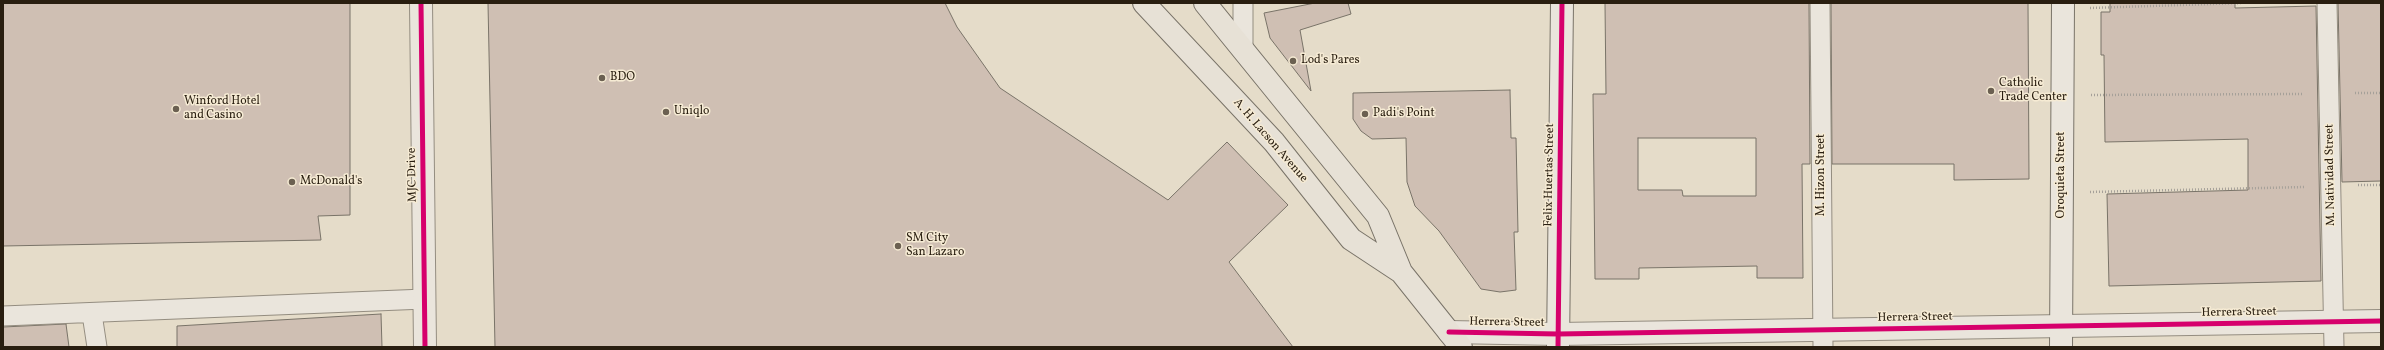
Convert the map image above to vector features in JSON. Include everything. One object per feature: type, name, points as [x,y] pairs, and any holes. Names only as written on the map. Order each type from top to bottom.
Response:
[{"type":"main road","name":"A. H. Lacson Avenue","points":[[1144,3],[1274,142],[1351,239],[1401,272]]},
{"type":"main road","name":"A. H. Lacson Avenue","points":[[1205,3],[1378,216],[1401,272],[1455,340]]},
{"type":"street","name":"MJC Drive","points":[[421,3],[425,347]]},
{"type":"street","name":"Felix Huertas Street","points":[[1558,340],[1562,3]]},
{"type":"street","name":"Oroquieta Street","points":[[2061,347],[2063,6]]},
{"type":"street","name":"Herrera Street","points":[[1455,340],[1823,338],[2061,326],[2381,321]]},
{"type":"lane","points":[[1243,3],[1243,50]]},
{"type":"lane","name":"M. Hizon Street","points":[[1820,3],[1823,338]]},
{"type":"lane","name":"M. Natividad Street","points":[[2327,3],[2334,347]]},
{"type":"lane","points":[[3,316],[92,314],[425,300]]},
{"type":"lane","points":[[92,314],[97,347]]},
{"type":"path","points":[[2063,6],[2242,3]]},
{"type":"path","points":[[2062,96],[2381,93]]},
{"type":"path","points":[[2062,192],[2381,185]]},
{"type":"building","name":"Winford Hotel and Casino","points":[[3,3],[350,3],[350,215],[318,216],[321,240],[3,246]]},
{"type":"building","name":"SM City San Lazaro","points":[[488,3],[945,3],[957,27],[1000,88],[1168,200],[1227,142],[1288,205],[1229,262],[1293,347],[495,347]]},
{"type":"building","points":[[1315,3],[1348,3],[1351,14],[1300,30],[1311,91],[1270,38],[1264,13]]},
{"type":"building","points":[[1605,3],[1809,3],[1810,164],[1802,164],[1803,278],[1757,278],[1757,266],[1639,268],[1639,279],[1595,279],[1593,94],[1606,94]],"holes":[[[1638,138],[1756,138],[1756,196],[1683,196],[1682,190],[1638,190]]]},
{"type":"building","points":[[1831,3],[2028,3],[2029,179],[1954,180],[1954,164],[1832,164]]},
{"type":"building","points":[[2110,3],[2235,3],[2235,8],[2316,6],[2321,281],[2109,286],[2107,194],[2248,190],[2248,139],[2105,142],[2104,55],[2101,55],[2101,12],[2110,12]]},
{"type":"building","points":[[2338,3],[2381,3],[2381,181],[2342,182]]},
{"type":"building","points":[[1510,90],[1511,138],[1516,138],[1518,232],[1514,232],[1516,290],[1500,292],[1481,289],[1439,231],[1415,206],[1407,182],[1406,138],[1372,139],[1361,131],[1353,119],[1353,93]]},
{"type":"building","points":[[381,314],[382,347],[177,347],[177,326]]},
{"type":"building","points":[[66,324],[69,347],[3,347],[3,327]]},
{"type":"cycle path","points":[[421,3],[425,347]]},
{"type":"cycle path","points":[[1558,347],[1562,3]]},
{"type":"cycle path","points":[[1449,332],[1558,334],[2381,321]]},
{"type":"place","name":"Lod's Pares","points":[[1293,61]]},
{"type":"place","name":"BDO","points":[[602,78]]},
{"type":"place","name":"Catholic Trade Center","points":[[1991,91]]},
{"type":"place","name":"Winford Hotel and Casino","points":[[176,109]]},
{"type":"place","name":"Uniqlo","points":[[666,112]]},
{"type":"place","name":"Padi's Point","points":[[1365,114]]},
{"type":"place","name":"McDonald's","points":[[292,182]]},
{"type":"place","name":"SM City San Lazaro","points":[[898,246]]}]
